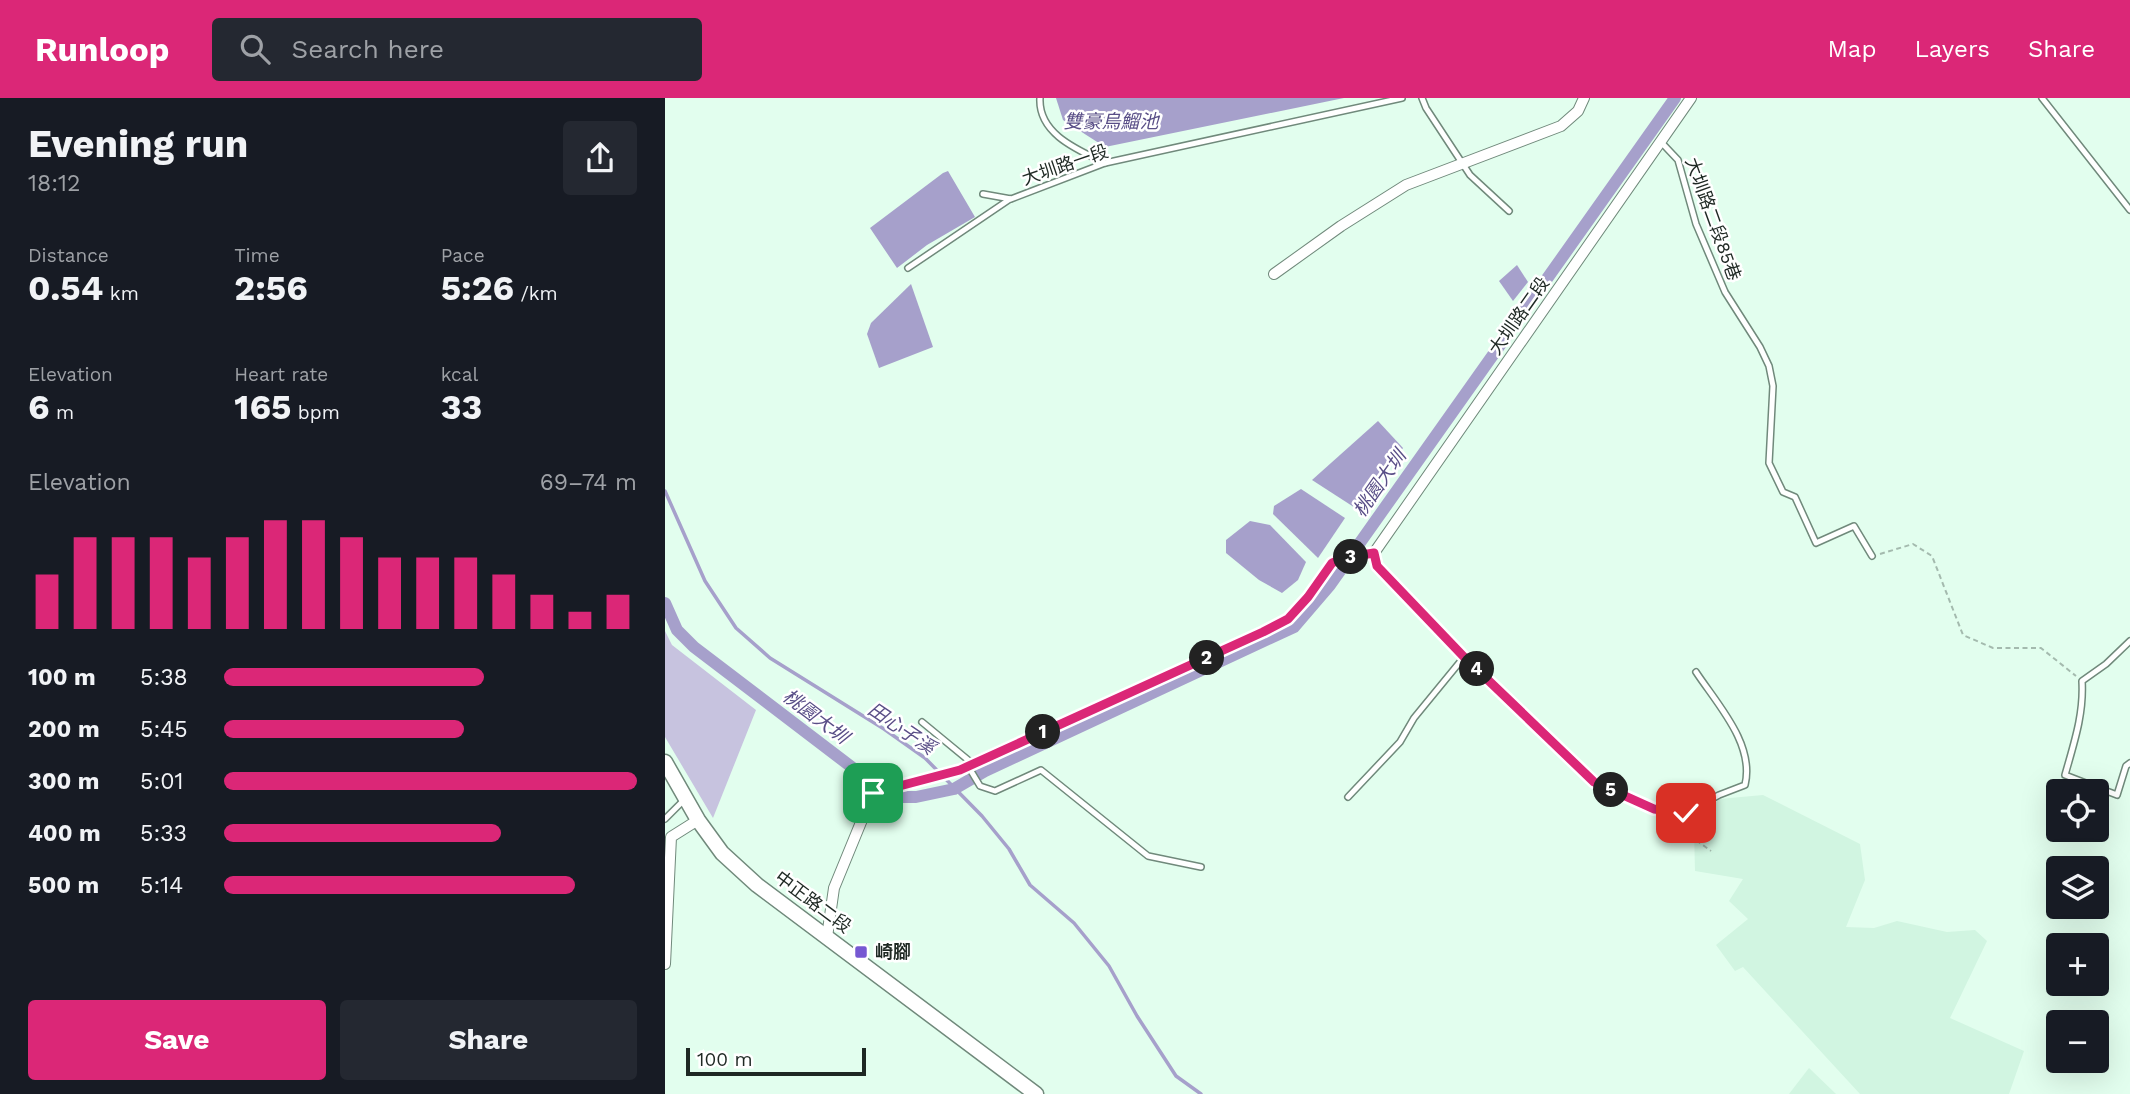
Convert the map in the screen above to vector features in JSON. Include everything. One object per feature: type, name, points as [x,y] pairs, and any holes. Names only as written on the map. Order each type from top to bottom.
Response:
[{"type":"main road","name":"中正路二段","points":[[665,762],[698,820],[722,853],[757,885],[1037,1094]]},
{"type":"street","points":[[1274,274],[1341,226],[1406,185],[1561,126],[1579,111],[1584,98]]},
{"type":"street","name":"大圳路二段","points":[[1374,553],[1691,98]]},
{"type":"street","points":[[827,937],[834,888],[873,793],[968,768],[1263,632],[1288,619],[1308,597],[1332,563],[1343,558],[1374,553]]},
{"type":"street","points":[[665,964],[671,837],[698,820]]},
{"type":"lane","points":[[1040,98],[1039,109],[1059,140],[1105,163]]},
{"type":"lane","name":"大圳路一段","points":[[983,194],[1011,199],[1105,163],[1402,98]]},
{"type":"lane","points":[[1422,98],[1470,175],[1509,211]]},
{"type":"lane","points":[[2042,98],[2130,210]]},
{"type":"lane","name":"大圳路二段85巷","points":[[1660,141],[1678,160],[1696,224],[1725,292],[1769,366],[1773,386],[1769,463],[1783,492],[1795,497],[1816,543],[1854,526],[1872,556]]},
{"type":"lane","points":[[908,268],[1011,199]]},
{"type":"lane","points":[[1374,553],[1377,566],[1464,657],[1594,782],[1654,809],[1686,813],[1719,795],[1745,785],[1748,774],[1746,756],[1732,728],[1696,672]]},
{"type":"lane","points":[[2130,641],[2106,664],[2082,681],[2083,703],[2065,775],[2117,795],[2126,766],[2130,763]]},
{"type":"lane","points":[[1347,797],[1400,742],[1414,718],[1464,657]]},
{"type":"lane","points":[[922,722],[968,768],[979,784],[995,791],[1041,769],[1148,856],[1201,867]]},
{"type":"lane","points":[[665,819],[685,799]]},
{"type":"path","points":[[1872,556],[1913,544],[1932,556],[1963,635],[1993,648],[2041,648],[2082,681]]},
{"type":"path","points":[[1654,809],[1711,850]]},
{"type":"shaded area","points":[[665,631],[672,645],[756,710],[713,818],[665,737]]},
{"type":"shaded area","points":[[1763,795],[1860,844],[1865,880],[1846,927],[1874,928],[1897,921],[1947,932],[1975,930],[1987,941],[1950,1018],[2024,1051],[2009,1094],[1860,1094],[1743,967],[1735,971],[1716,945],[1748,919],[1729,901],[1743,879],[1695,871],[1694,829],[1719,799]]},
{"type":"shaded area","points":[[1809,1068],[1836,1094],[1789,1094]]},
{"type":"water","name":"雙豪烏鰡池","points":[[1056,98],[1344,98],[1105,147],[1063,120]]},
{"type":"water","points":[[948,171],[975,217],[927,245],[897,268],[870,228]]},
{"type":"water","points":[[1517,265],[1528,282],[1513,301],[1499,281]]},
{"type":"water","points":[[911,284],[933,347],[879,368],[867,334],[871,323]]},
{"type":"water","points":[[1378,421],[1403,448],[1360,511],[1312,480]]},
{"type":"water","points":[[1301,489],[1345,518],[1318,558],[1273,514],[1274,506]]},
{"type":"water","points":[[1250,521],[1270,525],[1306,562],[1298,580],[1282,593],[1259,580],[1226,553],[1226,540]]},
{"type":"waterway","name":"桃園大圳","points":[[665,603],[677,630],[694,647],[866,778],[903,797],[954,789],[985,771],[1294,627],[1330,585],[1675,98]]},
{"type":"waterway","name":"田心子溪","points":[[665,491],[705,581],[736,628],[770,658],[884,729],[925,758],[982,816],[1009,849],[1030,885],[1074,923],[1109,966],[1176,1076],[1201,1094]]},
{"type":"place","name":"崎腳","points":[[861,952]]},
{"type":"route","points":[[873,793],[960,770],[1263,632],[1288,619],[1308,597],[1332,563],[1343,558],[1374,553],[1377,566],[1464,657],[1594,782],[1654,809],[1686,813]]}]
